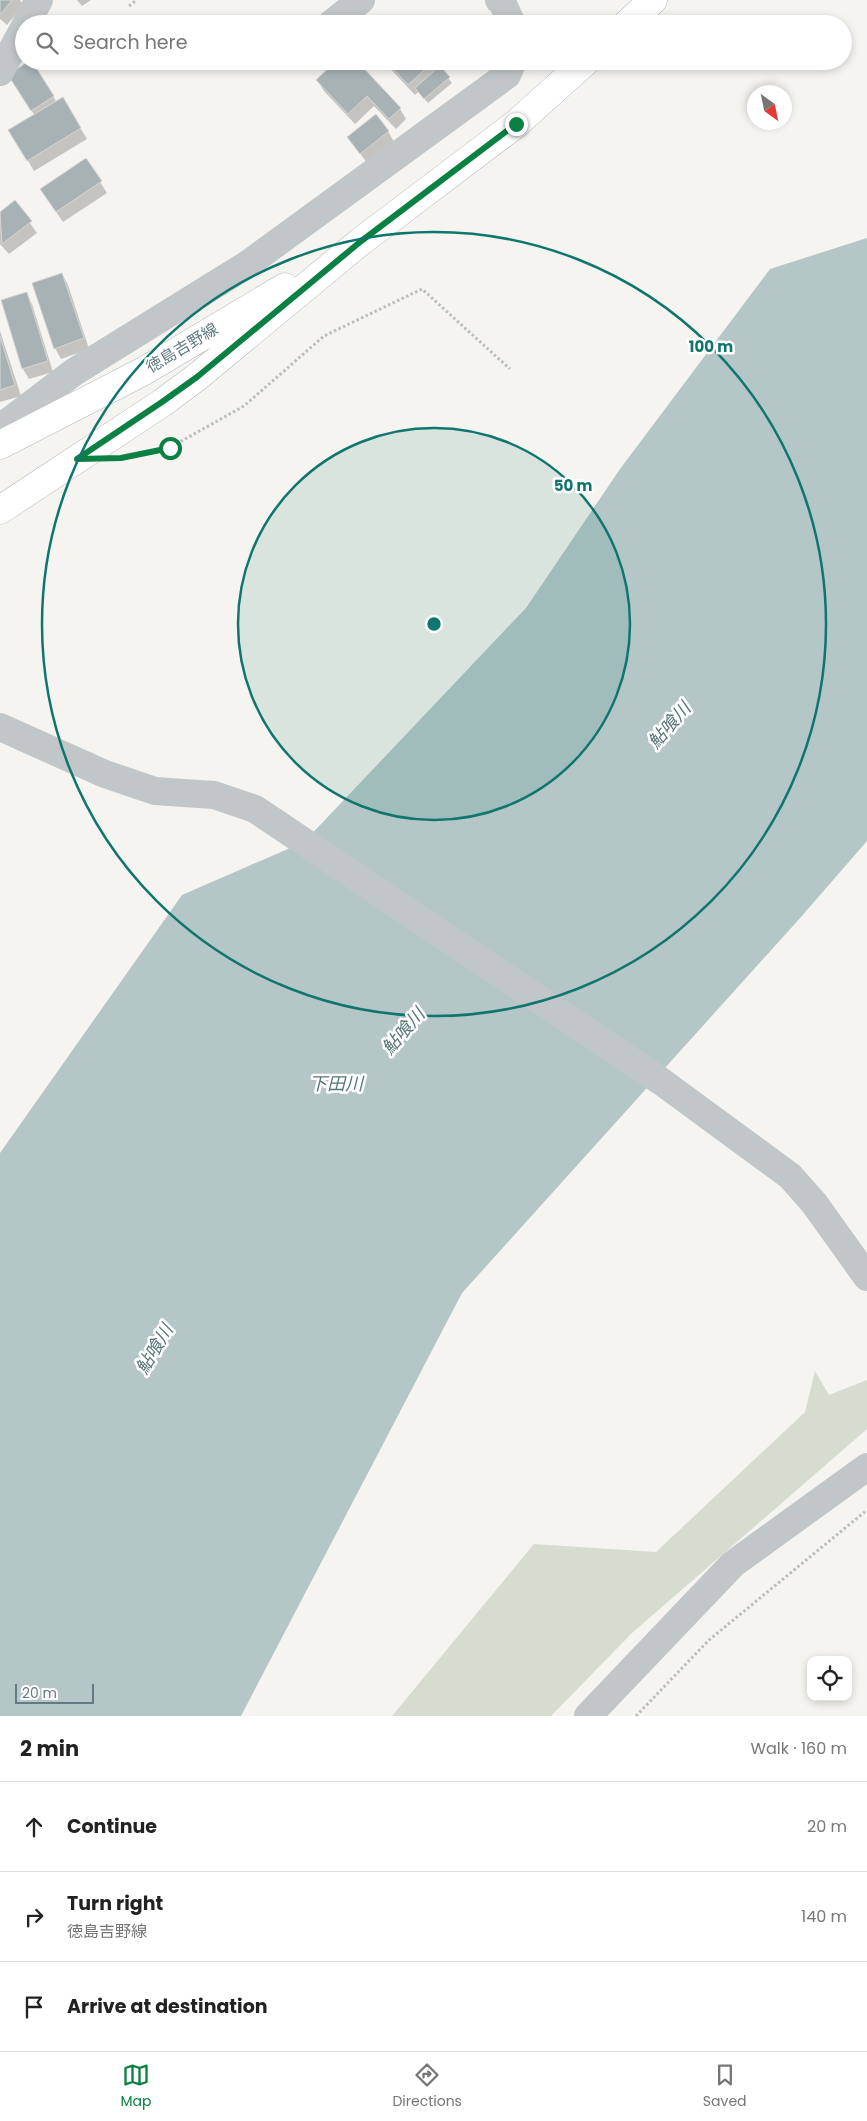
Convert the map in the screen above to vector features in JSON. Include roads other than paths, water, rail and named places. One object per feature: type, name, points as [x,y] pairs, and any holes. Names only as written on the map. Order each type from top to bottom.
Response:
[{"type":"main road","points":[[637,15],[653,0]]},
{"type":"main road","name":"徳島吉野線","points":[[0,510],[197,377],[360,242],[516,124],[576,70]]},
{"type":"main road","name":"徳島吉野線","points":[[0,445],[144,371],[360,242]]},
{"type":"street","points":[[31,15],[39,0]]},
{"type":"street","points":[[342,15],[361,0]]},
{"type":"street","points":[[499,0],[502,2],[508,15]]},
{"type":"street","points":[[0,72],[15,44]]},
{"type":"street","points":[[0,428],[74,372],[248,264],[507,75],[509,70]]},
{"type":"street","points":[[0,727],[105,774],[155,791],[214,795],[255,809],[662,1082],[790,1176],[814,1203],[867,1277]]},
{"type":"street","points":[[588,1716],[733,1564],[867,1467]]},
{"type":"water","name":"下田川","points":[[867,238],[867,841],[801,917],[462,1293],[241,1716],[0,1716],[0,1153],[182,895],[304,842],[526,608],[620,469],[770,269]]},
{"type":"water label","name":"鮎喰川","points":[[669,725]]},
{"type":"water label","name":"鮎喰川","points":[[403,1031]]},
{"type":"water label","name":"鮎喰川","points":[[154,1349]]}]
